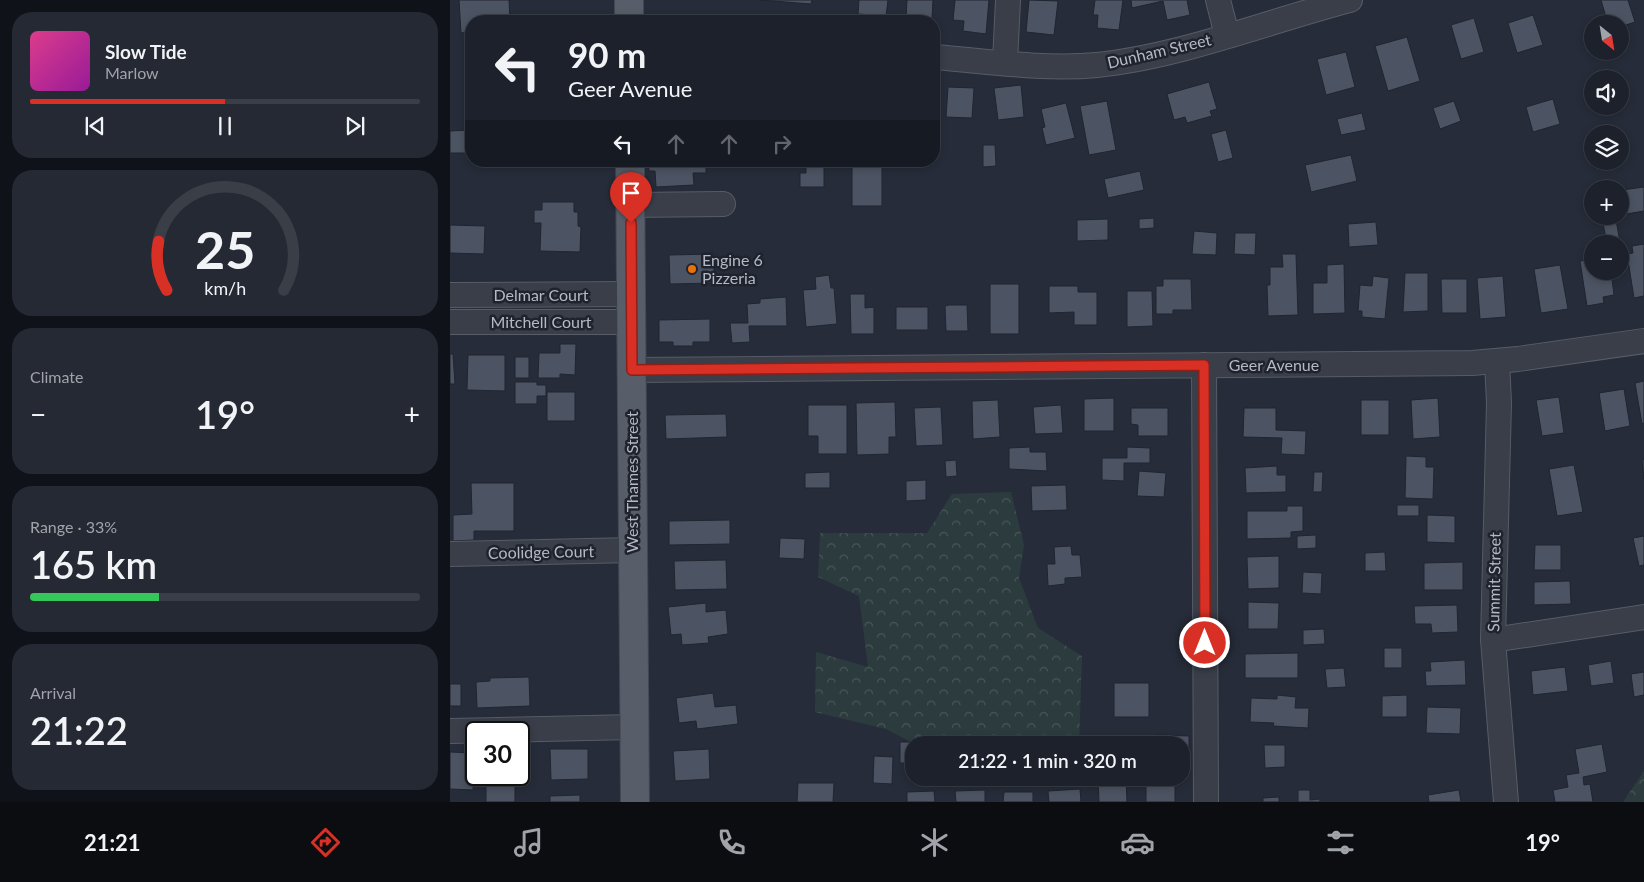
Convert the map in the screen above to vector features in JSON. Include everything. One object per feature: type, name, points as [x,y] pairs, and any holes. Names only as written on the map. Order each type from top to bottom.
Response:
[{"type":"main road","points":[[629,0],[629,15]]},
{"type":"main road","name":"West Thames Street","points":[[630,167],[635,802]]},
{"type":"street","points":[[1005,62],[1008,0]]},
{"type":"street","points":[[1218,0],[1227,35]]},
{"type":"street","name":"Dunham Street","points":[[940,57],[1074,66],[1116,63],[1165,52],[1350,0]]},
{"type":"street","points":[[630,205],[723,204]]},
{"type":"street","name":"Delmar Court","points":[[450,295],[631,294]]},
{"type":"street","name":"Mitchell Court","points":[[450,322],[631,322]]},
{"type":"street","name":"Geer Avenue","points":[[632,370],[1497,361],[1644,341]]},
{"type":"street","name":"Summit Street","points":[[1497,361],[1499,402],[1493,640],[1506,802]]},
{"type":"street","points":[[1204,365],[1206,802]]},
{"type":"street","name":"Coolidge Court","points":[[450,554],[633,550]]},
{"type":"street","points":[[1493,640],[1644,617]]},
{"type":"street","points":[[450,732],[634,728]]},
{"type":"green space","points":[[1011,492],[1024,545],[1019,578],[1038,628],[1082,656],[1079,736],[905,736],[905,739],[886,729],[815,712],[816,652],[868,667],[859,596],[818,577],[820,533],[927,533],[952,494]]},
{"type":"green space","points":[[1644,771],[1644,802],[1623,802]]},
{"type":"building","points":[[459,0],[509,0],[510,15],[465,15],[465,33],[461,33]]},
{"type":"building","points":[[760,0],[812,0],[811,4]]},
{"type":"building","points":[[859,0],[888,0],[886,15],[858,14]]},
{"type":"building","points":[[907,0],[933,0],[932,15],[906,15]]},
{"type":"building","points":[[955,0],[989,0],[986,34],[963,31],[964,21],[953,20]]},
{"type":"building","points":[[1029,0],[1058,1],[1054,35],[1026,32]]},
{"type":"building","points":[[1095,0],[1123,0],[1119,30],[1097,28],[1098,15],[1093,15]]},
{"type":"building","points":[[1131,0],[1187,0],[1190,15],[1167,20],[1163,1],[1132,8]]},
{"type":"building","points":[[1601,0],[1628,0],[1635,22],[1629,24],[1629,15],[1605,15]]},
{"type":"building","points":[[1533,15],[1543,45],[1517,53],[1508,23]]},
{"type":"building","points":[[1474,18],[1484,52],[1461,59],[1451,25]]},
{"type":"building","points":[[1407,37],[1420,81],[1388,91],[1375,46]]},
{"type":"building","points":[[1346,52],[1355,87],[1326,95],[1317,59]]},
{"type":"building","points":[[1209,82],[1217,109],[1210,111],[1212,116],[1187,123],[1185,117],[1174,120],[1167,94]]},
{"type":"building","points":[[1021,85],[1024,117],[998,120],[994,88]]},
{"type":"building","points":[[948,87],[974,88],[972,118],[946,117]]},
{"type":"building","points":[[1553,99],[1560,124],[1533,132],[1526,107]]},
{"type":"building","points":[[1107,101],[1116,150],[1089,155],[1080,106]]},
{"type":"building","points":[[1454,101],[1461,121],[1440,129],[1433,108]]},
{"type":"building","points":[[1066,103],[1075,138],[1046,145],[1042,128],[1045,127],[1041,109]]},
{"type":"building","points":[[1362,113],[1366,130],[1341,135],[1337,119]]},
{"type":"building","points":[[465,130],[465,153],[450,153],[450,131]]},
{"type":"building","points":[[1226,130],[1233,158],[1218,162],[1211,134]]},
{"type":"building","points":[[983,145],[995,145],[996,166],[983,167]]},
{"type":"building","points":[[1351,155],[1357,181],[1311,192],[1305,165]]},
{"type":"building","points":[[649,167],[706,167],[706,173],[693,173],[694,185],[656,187],[655,171],[649,171]]},
{"type":"building","points":[[806,167],[824,167],[824,187],[800,187],[800,173],[806,173]]},
{"type":"building","points":[[852,167],[882,167],[882,206],[852,206]]},
{"type":"building","points":[[1140,171],[1144,190],[1108,198],[1104,179]]},
{"type":"building","points":[[1644,187],[1644,211],[1629,214],[1629,189]]},
{"type":"building","points":[[542,202],[574,202],[574,212],[578,212],[578,226],[581,227],[580,252],[540,251],[541,223],[534,223],[534,210],[542,210]]},
{"type":"building","points":[[1154,218],[1154,228],[1139,229],[1139,219]]},
{"type":"building","points":[[1108,219],[1108,240],[1077,241],[1077,220]]},
{"type":"building","points":[[1376,222],[1378,245],[1349,247],[1348,224]]},
{"type":"building","points":[[450,225],[485,226],[484,254],[450,253]]},
{"type":"building","points":[[1603,225],[1617,225],[1619,235],[1605,235]]},
{"type":"building","points":[[1194,231],[1217,233],[1216,255],[1192,254]]},
{"type":"building","points":[[1235,233],[1256,233],[1255,255],[1234,254]]},
{"type":"building","points":[[1644,244],[1644,296],[1634,298],[1629,267],[1629,254],[1633,253],[1632,246]]},
{"type":"building","name":"Engine 6 Pizzeria","points":[[714,254],[714,283],[670,284],[669,255]]},
{"type":"building","points":[[1282,254],[1296,254],[1298,315],[1268,316],[1267,285],[1270,285],[1270,267],[1283,267]]},
{"type":"building","points":[[1584,260],[1584,280],[1612,280],[1614,295],[1603,297],[1604,303],[1587,306],[1580,261]]},
{"type":"building","points":[[1344,264],[1345,313],[1313,314],[1313,283],[1327,283],[1327,265]]},
{"type":"building","points":[[1560,265],[1568,309],[1541,313],[1534,269]]},
{"type":"building","points":[[1405,273],[1428,273],[1428,311],[1403,312]]},
{"type":"building","points":[[829,275],[831,288],[834,288],[837,324],[806,327],[803,290],[816,289],[815,277]]},
{"type":"building","points":[[1373,276],[1389,278],[1385,319],[1362,317],[1362,311],[1358,311],[1360,285],[1372,286]]},
{"type":"building","points":[[1503,276],[1506,317],[1480,319],[1477,278]]},
{"type":"building","points":[[1163,279],[1191,279],[1192,310],[1173,310],[1173,314],[1156,314],[1156,286],[1163,286]]},
{"type":"building","points":[[1441,279],[1467,279],[1467,313],[1442,313]]},
{"type":"building","points":[[990,284],[1019,284],[1019,334],[990,334]]},
{"type":"building","points":[[1049,286],[1078,286],[1078,292],[1097,292],[1097,325],[1074,325],[1074,312],[1049,313]]},
{"type":"building","points":[[1127,291],[1152,291],[1153,326],[1127,327]]},
{"type":"building","points":[[850,294],[865,294],[865,308],[874,307],[874,334],[851,334]]},
{"type":"building","points":[[786,297],[787,326],[749,326],[750,342],[732,343],[730,323],[748,323],[747,304],[760,303],[760,299]]},
{"type":"building","points":[[967,305],[968,331],[946,331],[945,306]]},
{"type":"building","points":[[896,307],[928,307],[928,330],[896,330]]},
{"type":"building","points":[[710,319],[710,342],[693,342],[693,346],[673,346],[673,342],[659,342],[659,320]]},
{"type":"building","points":[[560,344],[576,344],[575,375],[560,374],[560,378],[538,378],[539,353],[560,353]]},
{"type":"building","points":[[450,354],[453,354],[455,384],[450,384]]},
{"type":"building","points":[[468,355],[505,355],[505,391],[467,390]]},
{"type":"building","points":[[515,357],[529,357],[529,378],[515,378]]},
{"type":"building","points":[[1644,381],[1644,423],[1642,424],[1635,383]]},
{"type":"building","points":[[515,382],[537,382],[537,385],[546,385],[546,396],[537,396],[537,404],[515,404]]},
{"type":"building","points":[[1624,389],[1630,426],[1605,431],[1599,393]]},
{"type":"building","points":[[547,392],[575,392],[575,421],[547,421]]},
{"type":"building","points":[[1559,397],[1564,433],[1542,436],[1536,400]]},
{"type":"building","points":[[1114,398],[1114,431],[1084,431],[1084,399]]},
{"type":"building","points":[[1438,398],[1440,437],[1413,439],[1411,400]]},
{"type":"building","points":[[998,400],[1000,437],[973,439],[972,401]]},
{"type":"building","points":[[1361,400],[1389,400],[1389,435],[1361,435]]},
{"type":"building","points":[[895,402],[896,437],[889,437],[889,454],[857,455],[856,403]]},
{"type":"building","points":[[808,405],[847,405],[847,454],[818,454],[818,436],[808,436]]},
{"type":"building","points":[[1061,405],[1063,433],[1035,434],[1033,407]]},
{"type":"building","points":[[941,407],[943,445],[916,446],[914,408]]},
{"type":"building","points":[[1131,408],[1168,408],[1168,436],[1138,436],[1138,425],[1131,424]]},
{"type":"building","points":[[1244,408],[1276,408],[1276,430],[1306,431],[1305,455],[1281,454],[1282,438],[1243,437]]},
{"type":"building","points":[[726,414],[727,437],[666,439],[665,415]]},
{"type":"building","points":[[1030,447],[1030,452],[1046,452],[1047,471],[1009,469],[1009,448]]},
{"type":"building","points":[[1127,447],[1150,448],[1150,463],[1124,463],[1124,481],[1102,480],[1102,458],[1127,458]]},
{"type":"building","points":[[1406,456],[1426,457],[1426,467],[1434,467],[1433,499],[1405,498]]},
{"type":"building","points":[[1644,459],[1644,479],[1642,460]]},
{"type":"building","points":[[956,460],[957,476],[946,477],[945,461]]},
{"type":"building","points":[[1574,465],[1583,512],[1557,516],[1549,469]]},
{"type":"building","points":[[1277,466],[1277,475],[1286,475],[1286,492],[1246,493],[1245,468]]},
{"type":"building","points":[[1139,471],[1166,473],[1164,497],[1137,496]]},
{"type":"building","points":[[830,472],[830,488],[805,488],[805,473]]},
{"type":"building","points":[[1314,472],[1323,472],[1322,492],[1313,492]]},
{"type":"building","points":[[926,480],[926,500],[906,501],[906,481]]},
{"type":"building","points":[[471,483],[514,483],[514,531],[474,531],[474,540],[453,541],[453,515],[472,514]]},
{"type":"building","points":[[1066,485],[1067,510],[1032,511],[1031,486]]},
{"type":"building","points":[[1397,505],[1419,505],[1419,516],[1397,516]]},
{"type":"building","points":[[1287,506],[1303,506],[1303,531],[1291,532],[1291,538],[1247,539],[1247,511],[1287,511]]},
{"type":"building","points":[[1427,515],[1455,516],[1455,543],[1427,542]]},
{"type":"building","points":[[730,520],[730,544],[669,545],[669,521]]},
{"type":"building","points":[[1316,535],[1316,548],[1297,549],[1297,536]]},
{"type":"building","points":[[1644,536],[1644,565],[1639,566],[1633,538]]},
{"type":"building","points":[[780,538],[805,539],[804,559],[779,558]]},
{"type":"building","points":[[1535,545],[1561,545],[1561,570],[1534,570]]},
{"type":"building","points":[[1071,546],[1072,555],[1080,555],[1082,577],[1065,578],[1065,584],[1048,586],[1047,564],[1055,564],[1054,547]]},
{"type":"building","points":[[1385,552],[1386,571],[1365,571],[1365,553]]},
{"type":"building","points":[[1279,556],[1279,588],[1248,589],[1247,557]]},
{"type":"building","points":[[726,560],[727,589],[675,590],[674,561]]},
{"type":"building","points":[[1463,562],[1463,590],[1424,590],[1424,563]]},
{"type":"building","points":[[1303,572],[1322,573],[1321,594],[1302,593]]},
{"type":"building","points":[[1570,581],[1571,604],[1534,605],[1534,582]]},
{"type":"building","points":[[1248,602],[1279,603],[1278,629],[1248,629]]},
{"type":"building","points":[[706,603],[706,612],[726,610],[728,634],[708,637],[709,643],[682,645],[681,634],[671,635],[668,607]]},
{"type":"building","points":[[1457,605],[1458,632],[1432,633],[1431,624],[1415,624],[1414,606]]},
{"type":"building","points":[[1324,629],[1325,644],[1303,645],[1303,630]]},
{"type":"building","points":[[1384,648],[1402,648],[1402,668],[1384,668]]},
{"type":"building","points":[[1298,653],[1298,678],[1245,678],[1245,654]]},
{"type":"building","points":[[1465,660],[1466,685],[1426,686],[1425,671],[1431,671],[1430,662]]},
{"type":"building","points":[[1611,661],[1614,683],[1591,686],[1588,665]]},
{"type":"building","points":[[1565,667],[1568,691],[1533,695],[1531,671]]},
{"type":"building","points":[[1344,668],[1346,687],[1327,688],[1325,669]]},
{"type":"building","points":[[1644,672],[1644,695],[1634,697],[1631,674]]},
{"type":"building","points":[[529,677],[530,706],[477,708],[476,682],[490,681],[490,678]]},
{"type":"building","points":[[1114,683],[1149,683],[1149,717],[1114,717]]},
{"type":"building","points":[[450,684],[461,684],[461,706],[450,706]]},
{"type":"building","points":[[713,693],[715,707],[736,705],[738,724],[697,729],[696,721],[679,723],[676,698]]},
{"type":"building","points":[[1277,695],[1296,697],[1295,708],[1309,708],[1308,728],[1273,726],[1274,723],[1250,722],[1251,698],[1277,699]]},
{"type":"building","points":[[1407,695],[1407,717],[1382,717],[1382,696]]},
{"type":"building","points":[[1427,707],[1461,708],[1460,734],[1426,733]]},
{"type":"building","points":[[1156,735],[1189,736],[1156,736]]},
{"type":"building","points":[[900,742],[905,742],[905,763],[900,763]]},
{"type":"building","points":[[1602,744],[1607,772],[1583,777],[1584,785],[1590,784],[1593,802],[1555,802],[1553,790],[1568,787],[1566,775],[1579,773],[1575,749]]},
{"type":"building","points":[[1264,745],[1285,745],[1285,767],[1265,768]]},
{"type":"building","points":[[550,749],[588,749],[588,779],[551,780]]},
{"type":"building","points":[[709,749],[710,779],[675,781],[673,751]]},
{"type":"building","points":[[450,752],[465,753],[465,786],[473,786],[473,790],[450,789]]},
{"type":"building","points":[[874,756],[893,757],[892,784],[873,783]]},
{"type":"building","points":[[798,783],[834,783],[833,802],[797,802]]},
{"type":"building","points":[[486,786],[515,786],[515,802],[486,802]]},
{"type":"building","points":[[1098,786],[1126,786],[1127,802],[1099,802]]},
{"type":"building","points":[[1146,786],[1175,786],[1175,802],[1146,802]]},
{"type":"building","points":[[1080,789],[1081,802],[1049,802],[1048,791]]},
{"type":"building","points":[[985,790],[985,802],[956,802],[955,791]]},
{"type":"building","points":[[1298,790],[1310,790],[1310,800],[1320,799],[1320,802],[1298,802]]},
{"type":"building","points":[[1459,790],[1461,802],[1429,802],[1428,795]]},
{"type":"building","points":[[934,791],[935,802],[907,802],[907,792]]},
{"type":"building","points":[[1004,792],[1033,792],[1033,802],[1003,802]]},
{"type":"building","points":[[580,795],[580,802],[550,802],[550,796]]},
{"type":"building","points":[[1279,797],[1279,802],[1263,802],[1263,798]]},
{"type":"place","name":"Engine 6 Pizzeria","points":[[692,269]]},
{"type":"route","points":[[631,223],[632,370],[1204,365],[1205,643]]}]
